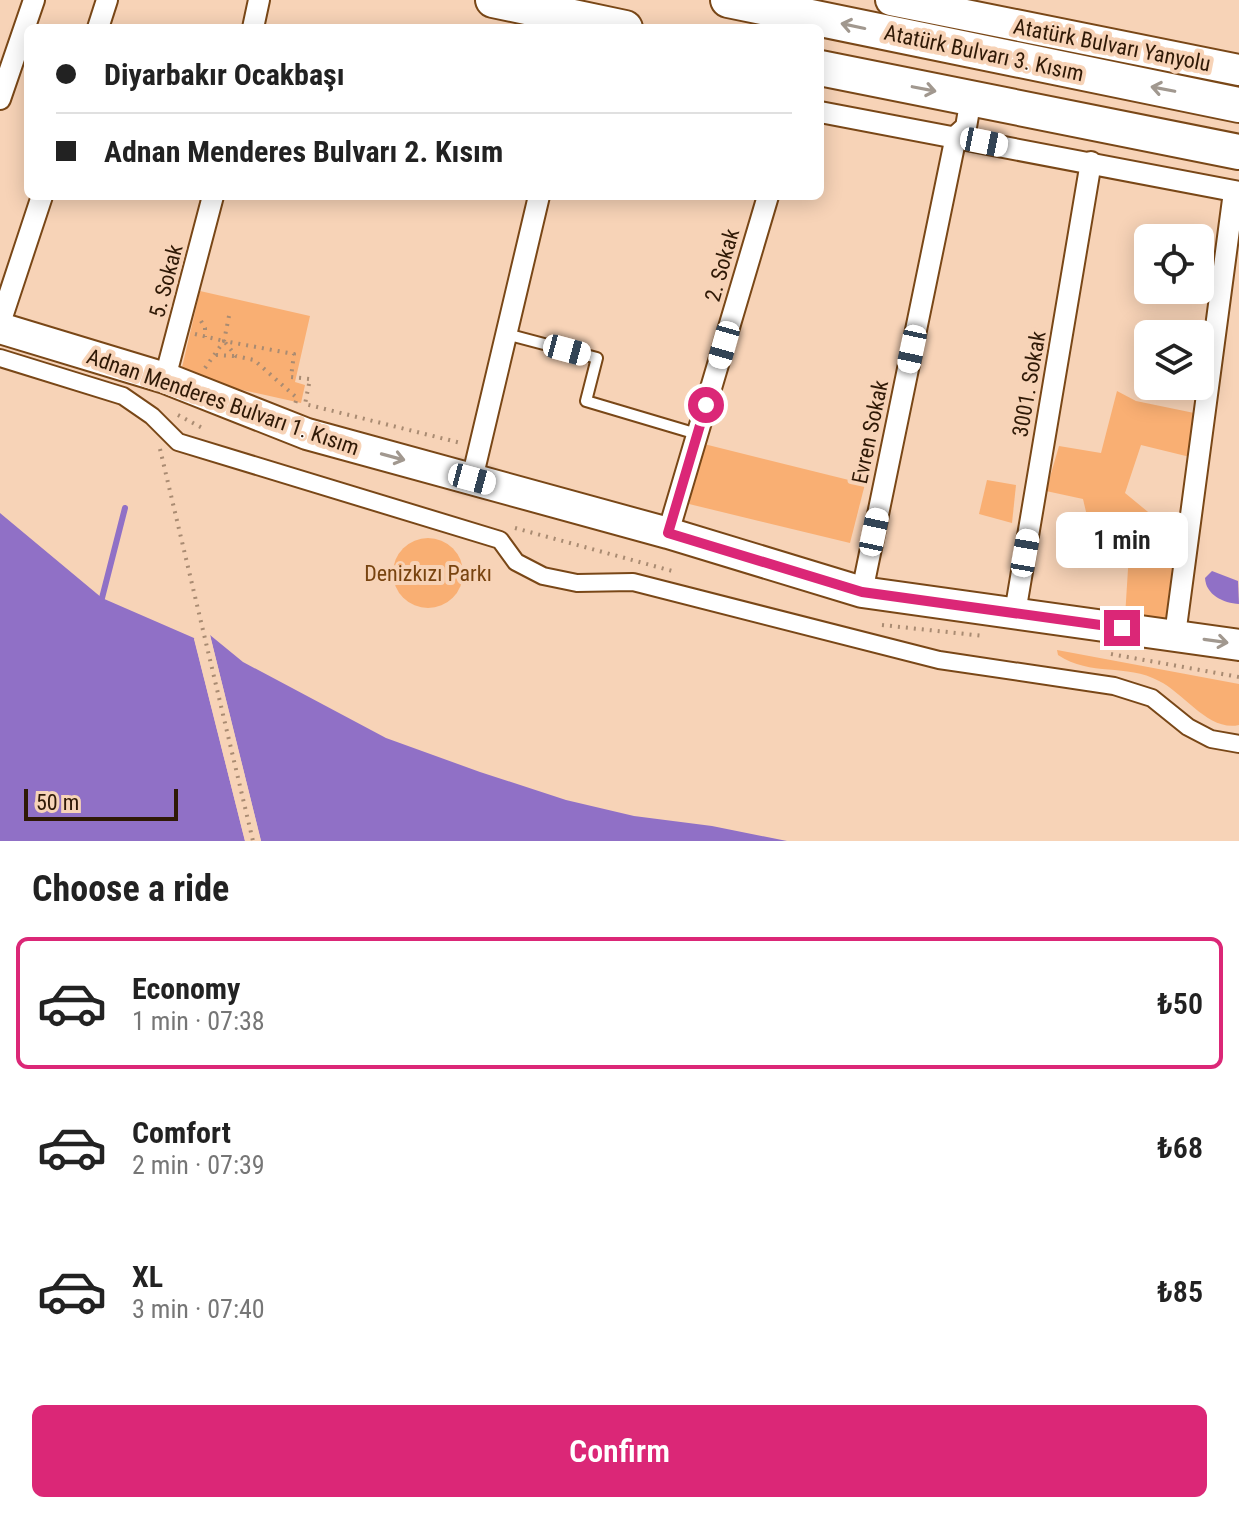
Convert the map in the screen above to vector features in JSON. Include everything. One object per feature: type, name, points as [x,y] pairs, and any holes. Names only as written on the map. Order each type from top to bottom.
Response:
[{"type":"highway","points":[[493,0],[580,24]]},
{"type":"highway","name":"Atatürk Bulvarı 3. Kısım","points":[[728,0],[1239,105]]},
{"type":"highway","name":"Atatürk Bulvarı 3. Kısım","points":[[824,69],[1239,152]]},
{"type":"main road","name":"Atatürk Bulvarı Yanyolu","points":[[891,0],[1014,12],[1239,70]]},
{"type":"main road","name":"Adnan Menderes Bulvarı 1. Kısım","points":[[0,325],[165,378],[288,427],[668,533],[862,592],[1239,645]]},
{"type":"street","points":[[26,24],[34,0]]},
{"type":"street","points":[[99,24],[107,0]]},
{"type":"street","points":[[254,24],[259,0]]},
{"type":"street","points":[[0,99],[24,29]]},
{"type":"street","name":"Evren Sokak","points":[[862,592],[956,136],[966,127],[971,98]]},
{"type":"street","points":[[824,113],[1237,192],[1175,635]]},
{"type":"street","name":"3001. Sokak","points":[[1015,613],[1091,162]]},
{"type":"street","points":[[0,325],[41,200]]},
{"type":"street","name":"5. Sokak","points":[[165,378],[212,200]]},
{"type":"street","points":[[472,479],[538,200]]},
{"type":"street","name":"2. Sokak","points":[[668,533],[767,200]]},
{"type":"street","points":[[0,358],[123,396],[152,416],[178,442],[500,540],[516,562],[543,576],[577,583],[633,582],[939,660],[1114,686],[1152,698],[1188,727],[1211,739],[1239,744]]},
{"type":"lane","points":[[506,334],[597,358],[586,401],[697,434]]},
{"type":"path","points":[[196,392],[200,374],[224,341],[229,316]]},
{"type":"path","points":[[177,329],[294,354],[291,377],[310,379],[305,404],[479,447]]},
{"type":"path","points":[[224,341],[236,356]]},
{"type":"path","points":[[216,355],[254,360],[297,398],[288,427]]},
{"type":"path","points":[[152,416],[253,841]]},
{"type":"green space","points":[[200,291],[310,316],[295,382],[305,385],[301,403],[180,376]]},
{"type":"green space","points":[[1117,391],[1136,401],[1199,414],[1190,457],[1141,445],[1125,493],[1176,535],[1165,623],[1125,617],[1130,537],[1087,516],[1083,499],[1046,491],[1059,446],[1101,453]]},
{"type":"green space","points":[[704,444],[865,484],[850,543],[689,504]]},
{"type":"green space","points":[[987,480],[1016,485],[1012,523],[979,514]]},
{"type":"green space","name":"Denizkızı Parkı","points":[[428,538],[453,548],[463,573],[453,598],[428,608],[403,598],[393,573],[403,548]]},
{"type":"green space","points":[[1057,650],[1239,684],[1239,725],[1217,723],[1168,687],[1147,676],[1083,666],[1058,655]]},
{"type":"shaded area","points":[[0,513],[102,598],[194,638],[245,841],[0,841]]},
{"type":"shaded area","points":[[1212,571],[1238,581],[1239,604],[1221,600],[1208,589],[1205,578]]},
{"type":"shaded area","points":[[210,635],[243,662],[386,738],[480,772],[566,800],[634,816],[712,826],[787,841],[261,841]]},
{"type":"pier","points":[[210,635],[261,841],[257,841],[206,636]]},
{"type":"pier","points":[[198,638],[249,841],[245,841],[194,639]]},
{"type":"waterway","points":[[102,598],[125,508]]},
{"type":"route","points":[[706,405],[668,533],[862,592],[1122,628]]}]
